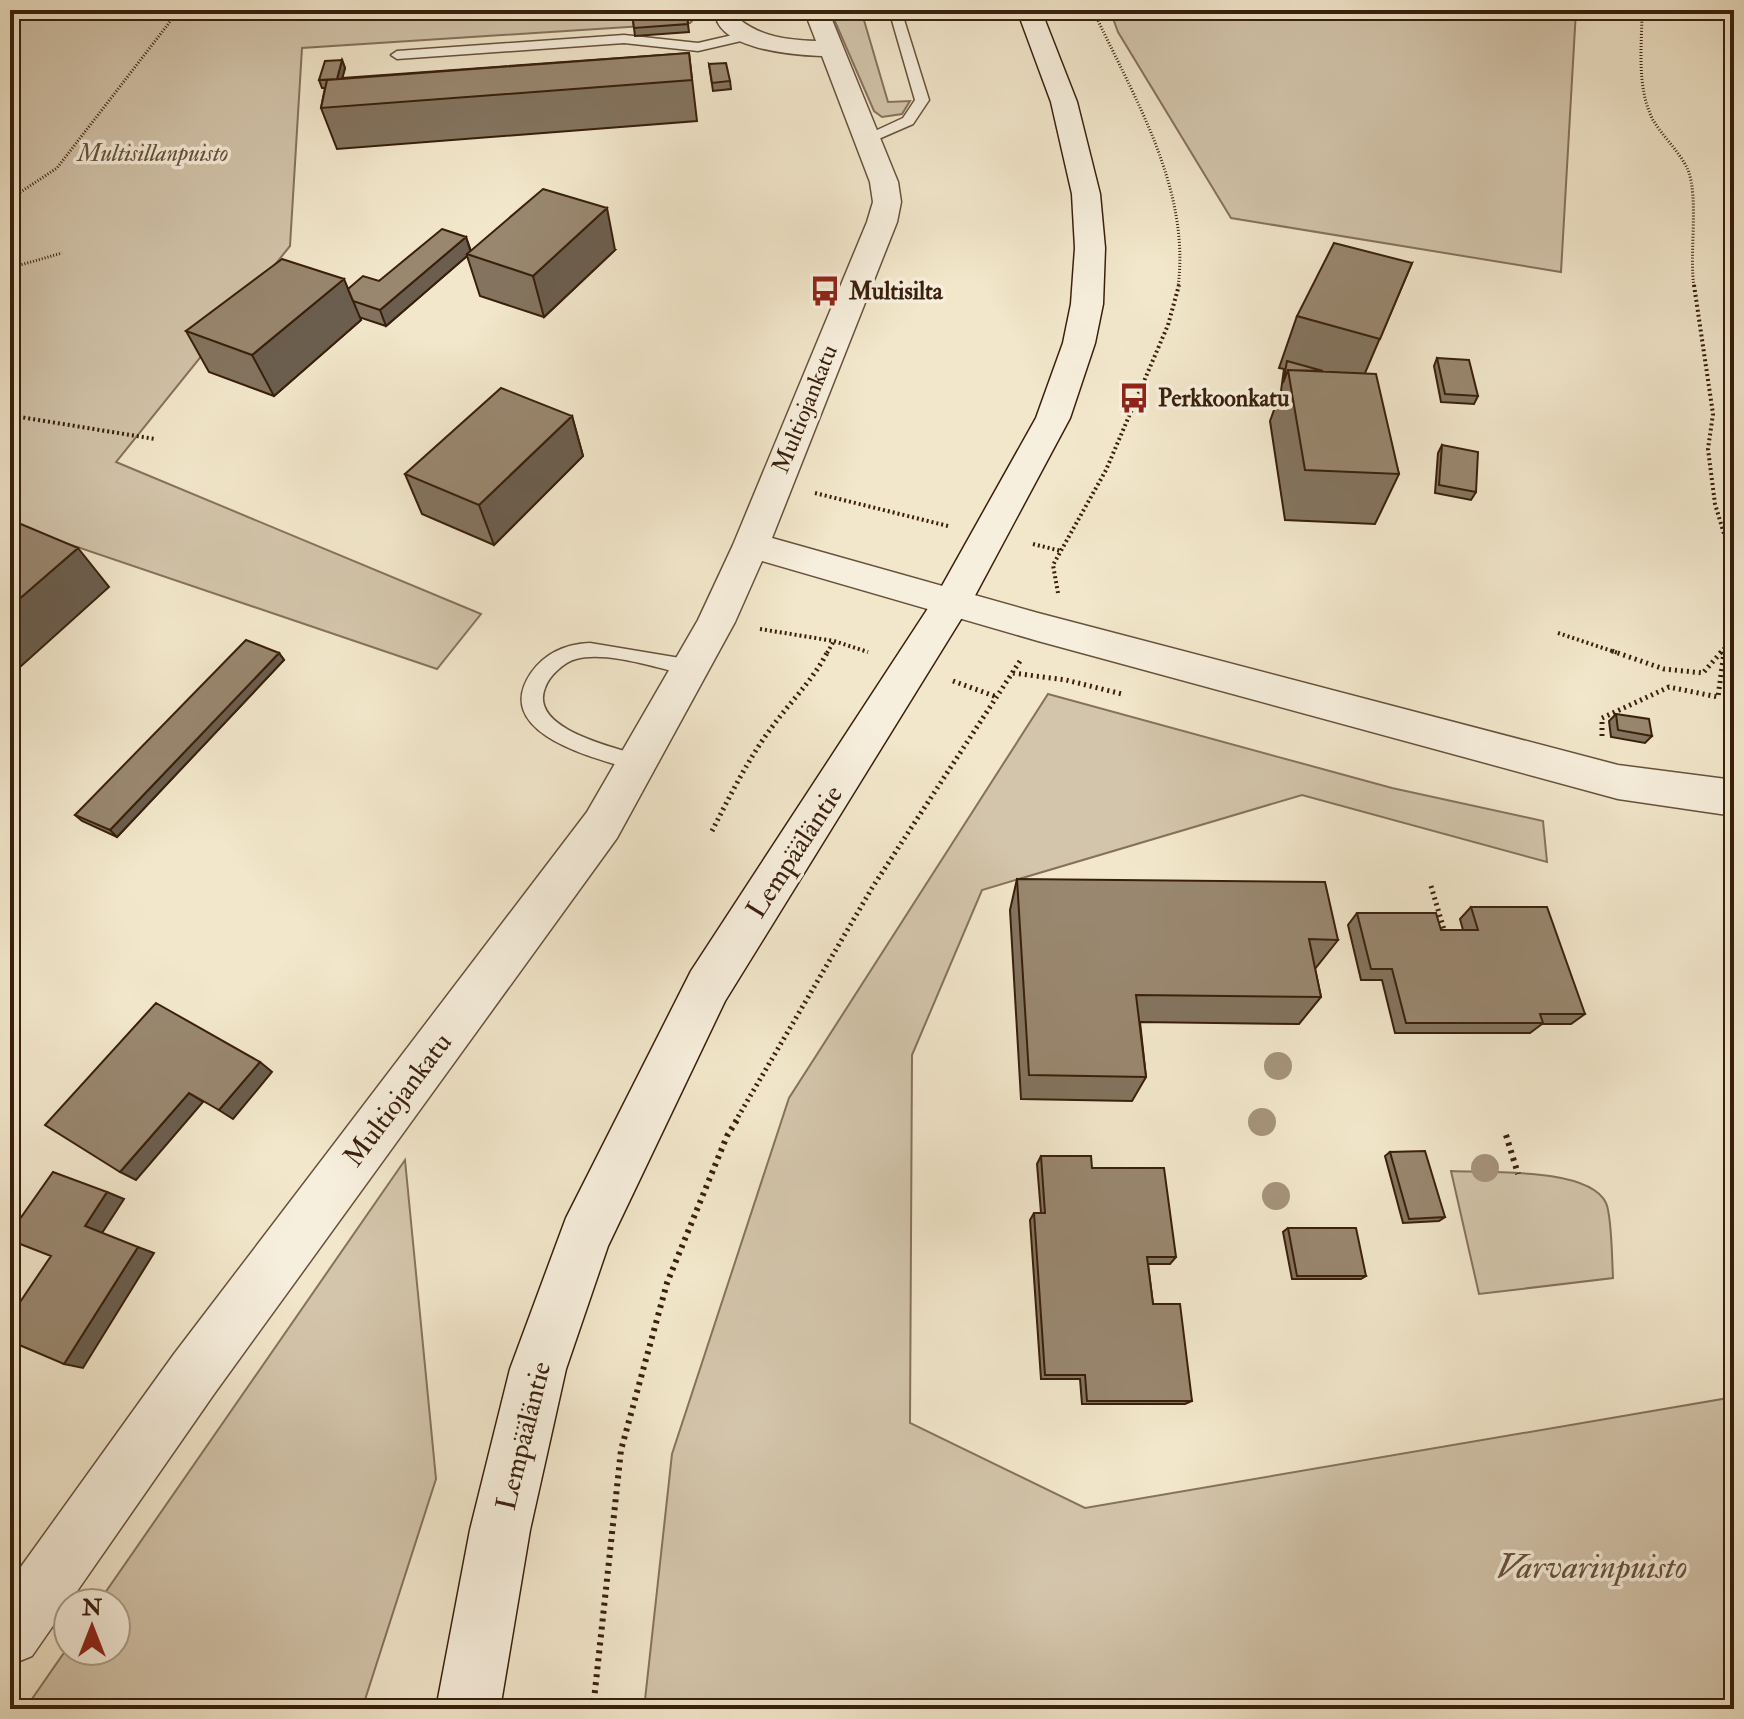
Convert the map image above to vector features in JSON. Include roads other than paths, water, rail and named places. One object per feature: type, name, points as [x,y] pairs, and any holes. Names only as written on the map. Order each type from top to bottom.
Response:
[{"type":"street","points":[[727,10],[727,21],[750,35],[782,45],[832,49]]},
{"type":"street","name":"Multiojankatu","points":[[10,1634],[194,1374],[602,825],[716,622],[751,545],[882,222],[887,202],[884,182],[816,10]]},
{"type":"street","name":"Lempääläntie","points":[[468,1709],[500,1530],[538,1369],[585,1237],[708,986],[952,603],[1053,418],[1079,343],[1087,304],[1090,248],[1086,194],[1064,102],[1029,10]]},
{"type":"street","points":[[751,545],[952,603],[1618,782],[1734,798]]},
{"type":"lane","points":[[867,140],[911,120],[920,110],[922,100],[895,10]]},
{"type":"lane","points":[[397,55],[624,39],[698,47],[750,35]]},
{"type":"lane","points":[[638,763],[547,730],[534,713],[532,696],[537,681],[550,666],[575,650],[692,668]]},
{"type":"place","name":"Multisilta","points":[[825,291]]},
{"type":"place","name":"Perkkoonkatu","points":[[1134,398]]},
{"type":"park label","name":"Multisillanpuisto","points":[[153,153]]},
{"type":"park label","name":"Varvarinpuisto","points":[[1592,1567]]}]
